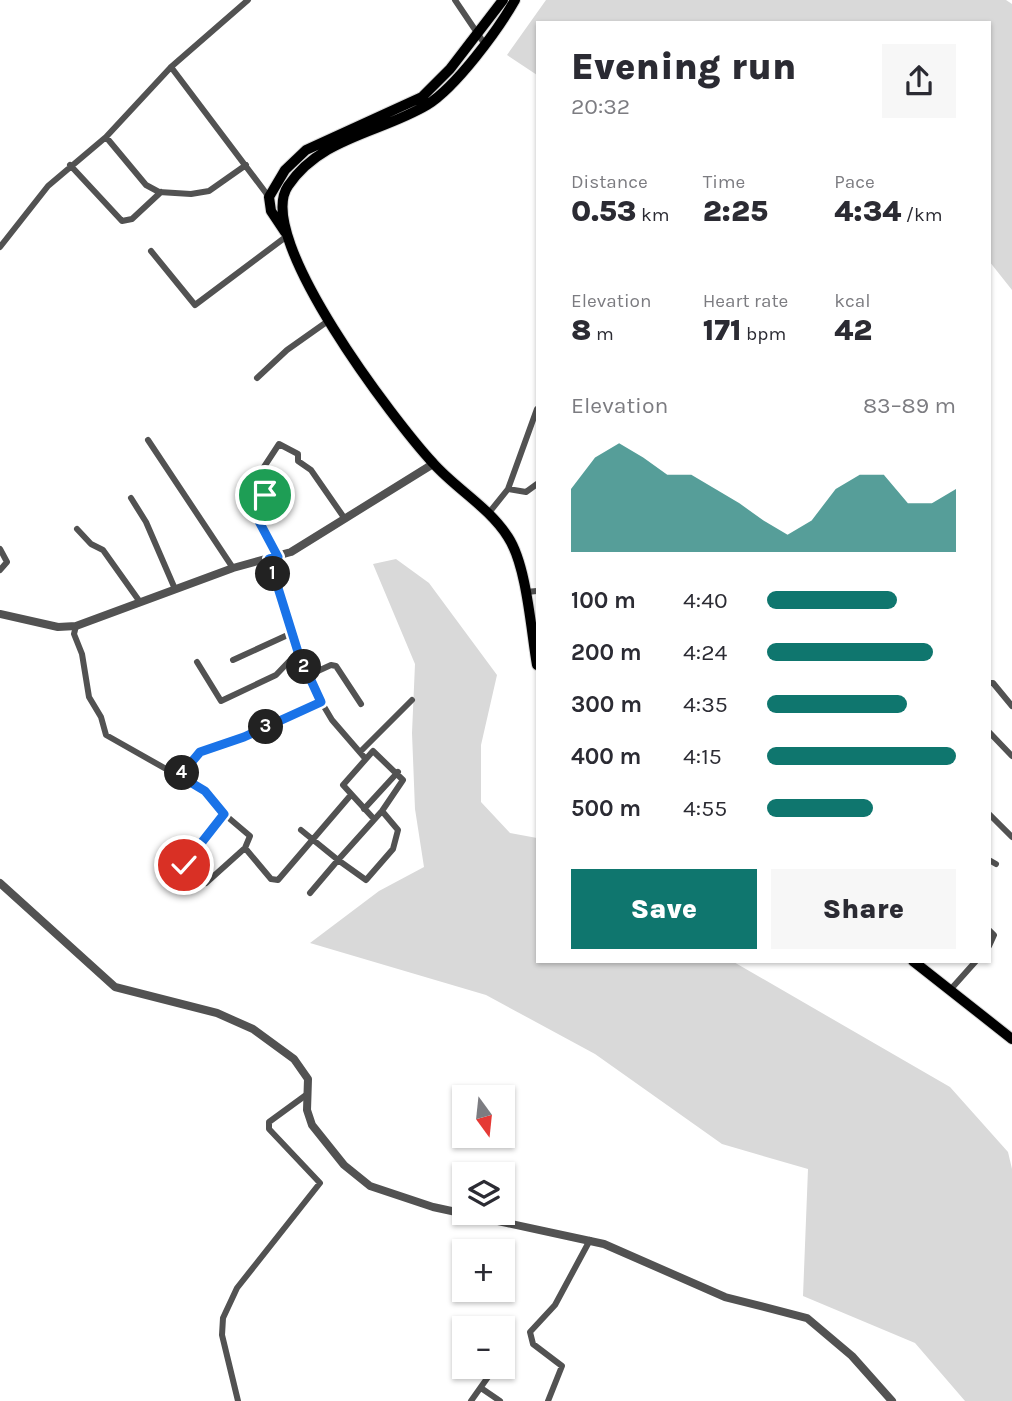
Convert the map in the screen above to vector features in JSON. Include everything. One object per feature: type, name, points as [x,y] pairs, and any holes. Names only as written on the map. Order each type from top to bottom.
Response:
[{"type":"highway","points":[[286,234],[283,194],[300,170],[333,145],[429,104],[454,81],[503,0]]},
{"type":"highway","points":[[515,0],[481,39],[422,97],[306,150],[285,170],[269,197],[271,211],[286,234],[328,321],[433,464],[488,514],[510,539],[532,592],[536,650]]},
{"type":"highway","points":[[916,963],[1012,1039]]},
{"type":"street","points":[[0,247],[48,186],[70,164],[106,136],[171,67],[248,0]]},
{"type":"street","points":[[455,0],[481,39]]},
{"type":"street","points":[[171,67],[269,197]]},
{"type":"street","points":[[106,136],[146,185],[161,192],[209,191],[246,164]]},
{"type":"street","points":[[70,164],[122,221],[132,219],[161,192]]},
{"type":"street","points":[[151,251],[195,305],[286,234]]},
{"type":"street","points":[[257,378],[287,350],[328,321]]},
{"type":"street","points":[[488,514],[508,489],[536,412]]},
{"type":"street","points":[[148,440],[233,568]]},
{"type":"street","points":[[278,557],[253,509],[265,495],[260,474],[279,444],[298,454],[298,461],[311,470],[345,519]]},
{"type":"street","points":[[0,614],[58,627],[76,626],[233,568],[278,557],[433,464]]},
{"type":"street","points":[[508,489],[526,492],[536,485]]},
{"type":"street","points":[[131,498],[146,522],[175,589]]},
{"type":"street","points":[[77,529],[91,544],[103,550],[140,602]]},
{"type":"street","points":[[0,549],[7,562],[0,570]]},
{"type":"street","points":[[269,559],[307,676],[321,702],[362,755]]},
{"type":"street","points":[[76,626],[74,634],[82,654],[89,697],[101,717],[106,735],[205,791],[224,814],[250,836],[245,848],[207,883],[184,865],[224,814]]},
{"type":"street","points":[[233,660],[292,633]]},
{"type":"street","points":[[197,662],[221,702],[276,676],[298,652]]},
{"type":"street","points":[[307,676],[331,665],[336,666],[361,704]]},
{"type":"street","points":[[991,683],[1012,706]]},
{"type":"street","points":[[374,819],[350,796],[343,785],[362,755],[412,700]]},
{"type":"street","points":[[180,776],[200,752],[244,737],[321,702]]},
{"type":"street","points":[[991,734],[1012,756]]},
{"type":"street","points":[[310,893],[403,783],[398,772],[374,751],[362,755]]},
{"type":"street","points":[[364,809],[398,772]]},
{"type":"street","points":[[245,848],[275,880],[350,796]]},
{"type":"street","points":[[300,830],[366,880],[397,843],[398,830],[382,811]]},
{"type":"street","points":[[991,816],[1010,831]]},
{"type":"street","points":[[0,883],[115,987],[217,1013],[253,1029],[274,1044],[304,1070],[308,1079],[306,1095],[309,1118],[321,1139],[344,1166],[370,1186],[433,1207],[590,1240],[631,1254],[736,1300],[811,1319],[852,1356],[892,1401]]},
{"type":"street","points":[[951,989],[971,963]]},
{"type":"street","points":[[238,1401],[222,1321],[237,1288],[320,1183],[269,1129],[269,1122],[306,1095]]},
{"type":"street","points":[[548,1401],[562,1366],[533,1344],[530,1332],[555,1305],[590,1240]]},
{"type":"street","points":[[471,1401],[487,1379]]},
{"type":"street","points":[[481,1388],[500,1401]]},
{"type":"shaded area","points":[[546,0],[1006,0],[1012,4],[1012,290],[991,264],[991,21],[536,21],[536,74],[507,55]]},
{"type":"shaded area","points":[[396,559],[429,583],[497,675],[481,745],[481,802],[510,833],[536,838],[536,963],[735,963],[950,1087],[1008,1152],[1012,1169],[1012,1401],[965,1401],[915,1343],[803,1296],[808,1169],[722,1144],[595,1054],[486,995],[310,943],[379,891],[424,867],[415,809],[412,733],[415,664],[373,564]]},
{"type":"route","points":[[184,865],[224,814],[205,791],[180,776],[194,757],[200,752],[244,737],[321,702],[298,652],[269,559],[278,557],[254,512],[255,504],[265,495]]}]
